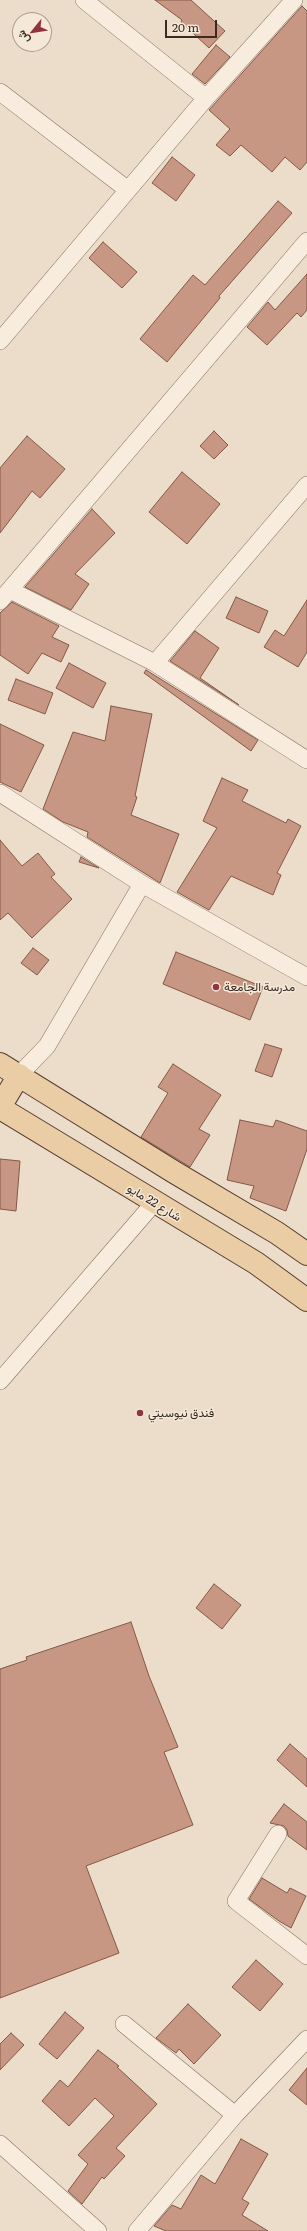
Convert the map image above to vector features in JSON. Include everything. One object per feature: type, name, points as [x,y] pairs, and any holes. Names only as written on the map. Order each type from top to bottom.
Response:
[{"type":"main road","points":[[0,1064],[174,1172],[277,1233],[307,1254]]},
{"type":"main road","points":[[0,1107],[19,1075]]},
{"type":"main road","name":"شارع 22 مايو","points":[[0,1107],[154,1203],[256,1263],[307,1300]]},
{"type":"street","points":[[84,0],[206,98]]},
{"type":"street","points":[[0,341],[206,98],[294,0]]},
{"type":"street","points":[[0,92],[128,190]]},
{"type":"street","points":[[304,753],[155,663],[5,595],[307,241]]},
{"type":"street","points":[[155,663],[307,485]]},
{"type":"street","points":[[0,793],[142,884],[307,978]]},
{"type":"street","points":[[19,1075],[47,1046],[142,884]]},
{"type":"street","points":[[0,1381],[154,1203]]},
{"type":"street","points":[[278,1834],[236,1901],[307,1956]]},
{"type":"street","points":[[124,2024],[235,2115]]},
{"type":"street","points":[[137,2231],[235,2115],[307,2039]]},
{"type":"street","points":[[0,2144],[98,2231]]},
{"type":"building","points":[[155,0],[191,0],[225,31],[209,48],[181,22],[182,20]]},
{"type":"building","points":[[302,6],[307,11],[307,162],[300,170],[285,157],[272,172],[241,145],[230,156],[216,145],[230,129],[209,110]]},
{"type":"building","points":[[216,45],[230,57],[205,84],[192,74]]},
{"type":"building","points":[[172,157],[195,175],[176,201],[152,183]]},
{"type":"building","points":[[278,201],[292,213],[219,296],[220,298],[167,362],[140,339],[193,275],[205,285]]},
{"type":"building","points":[[103,242],[137,272],[122,288],[89,258]]},
{"type":"building","points":[[307,274],[307,310],[301,317],[297,313],[267,345],[247,327],[268,302],[275,310]]},
{"type":"building","points":[[214,431],[228,445],[214,459],[200,446]]},
{"type":"building","points":[[27,436],[65,469],[40,498],[32,491],[0,533],[0,468]]},
{"type":"building","points":[[182,472],[220,504],[187,544],[149,512]]},
{"type":"building","points":[[92,509],[115,533],[75,574],[89,584],[71,610],[25,587]]},
{"type":"building","points":[[236,597],[268,611],[259,633],[226,618]]},
{"type":"building","points":[[307,600],[307,652],[298,667],[264,647],[275,630],[284,636]]},
{"type":"building","points":[[12,602],[59,626],[52,637],[69,645],[61,662],[42,653],[28,674],[0,655],[0,613]]},
{"type":"building","points":[[195,631],[219,648],[200,678],[239,705],[170,661]]},
{"type":"building","points":[[69,663],[106,683],[93,708],[56,688]]},
{"type":"building","points":[[146,670],[258,740],[251,751],[144,673]]},
{"type":"building","points":[[16,679],[53,693],[45,714],[8,700]]},
{"type":"building","points":[[111,706],[152,714],[135,796],[137,797],[131,815],[179,834],[160,883],[87,837],[88,832],[63,822],[43,809],[73,732],[105,741]]},
{"type":"building","points":[[0,724],[44,745],[21,792],[0,782]]},
{"type":"building","points":[[222,778],[248,790],[242,801],[286,823],[288,819],[301,826],[277,873],[281,875],[273,895],[231,876],[209,910],[177,892],[217,828],[203,821]]},
{"type":"building","points":[[0,840],[22,866],[38,853],[55,874],[51,877],[72,899],[32,938],[8,913],[0,920]]},
{"type":"building","points":[[81,857],[99,868],[79,862]]},
{"type":"building","points":[[33,948],[49,960],[37,975],[21,963]]},
{"type":"building","points":[[176,952],[263,987],[250,1020],[163,984]]},
{"type":"building","points":[[265,1044],[282,1049],[272,1077],[255,1071]]},
{"type":"building","points":[[173,1064],[221,1095],[199,1129],[210,1135],[190,1167],[141,1137],[168,1093],[158,1087]]},
{"type":"building","points":[[240,1120],[273,1127],[276,1120],[307,1131],[307,1149],[286,1211],[250,1198],[254,1186],[227,1180]]},
{"type":"building","points":[[0,1159],[20,1161],[16,1211],[0,1209]]},
{"type":"building","points":[[214,1584],[241,1605],[222,1629],[196,1608]]},
{"type":"building","points":[[131,1622],[149,1676],[178,1747],[164,1752],[193,1825],[86,1866],[119,1953],[0,1998],[0,1669],[27,1660],[26,1657]]},
{"type":"building","points":[[290,1744],[307,1759],[307,1787],[277,1760]]},
{"type":"building","points":[[284,1804],[307,1822],[307,1850],[288,1836],[287,1830],[284,1826],[270,1823]]},
{"type":"building","points":[[262,1878],[287,1893],[290,1888],[306,1896],[291,1928],[249,1899]]},
{"type":"building","points":[[256,1960],[283,1984],[260,2011],[232,1987]]},
{"type":"building","points":[[188,2004],[221,2035],[194,2064],[179,2049],[176,2053],[156,2038]]},
{"type":"building","points":[[65,2012],[84,2028],[57,2059],[39,2044]]},
{"type":"building","points":[[11,2033],[24,2045],[0,2070],[0,2044]]},
{"type":"building","points":[[98,2050],[119,2066],[117,2067],[157,2104],[116,2148],[125,2156],[104,2179],[102,2177],[82,2204],[68,2191],[88,2164],[78,2155],[114,2116],[95,2098],[69,2126],[42,2101],[60,2080],[68,2087]]},
{"type":"building","points":[[307,2068],[307,2105],[289,2090]]},
{"type":"building","points":[[241,2139],[268,2154],[242,2199],[249,2203],[242,2215],[268,2231],[166,2231],[154,2226],[172,2205],[181,2209],[201,2175],[215,2184]]},
{"type":"place","name":"مدرسة الجامعة","points":[[216,987]]},
{"type":"place","name":"فندق نيوسيتي","points":[[140,1413]]}]
